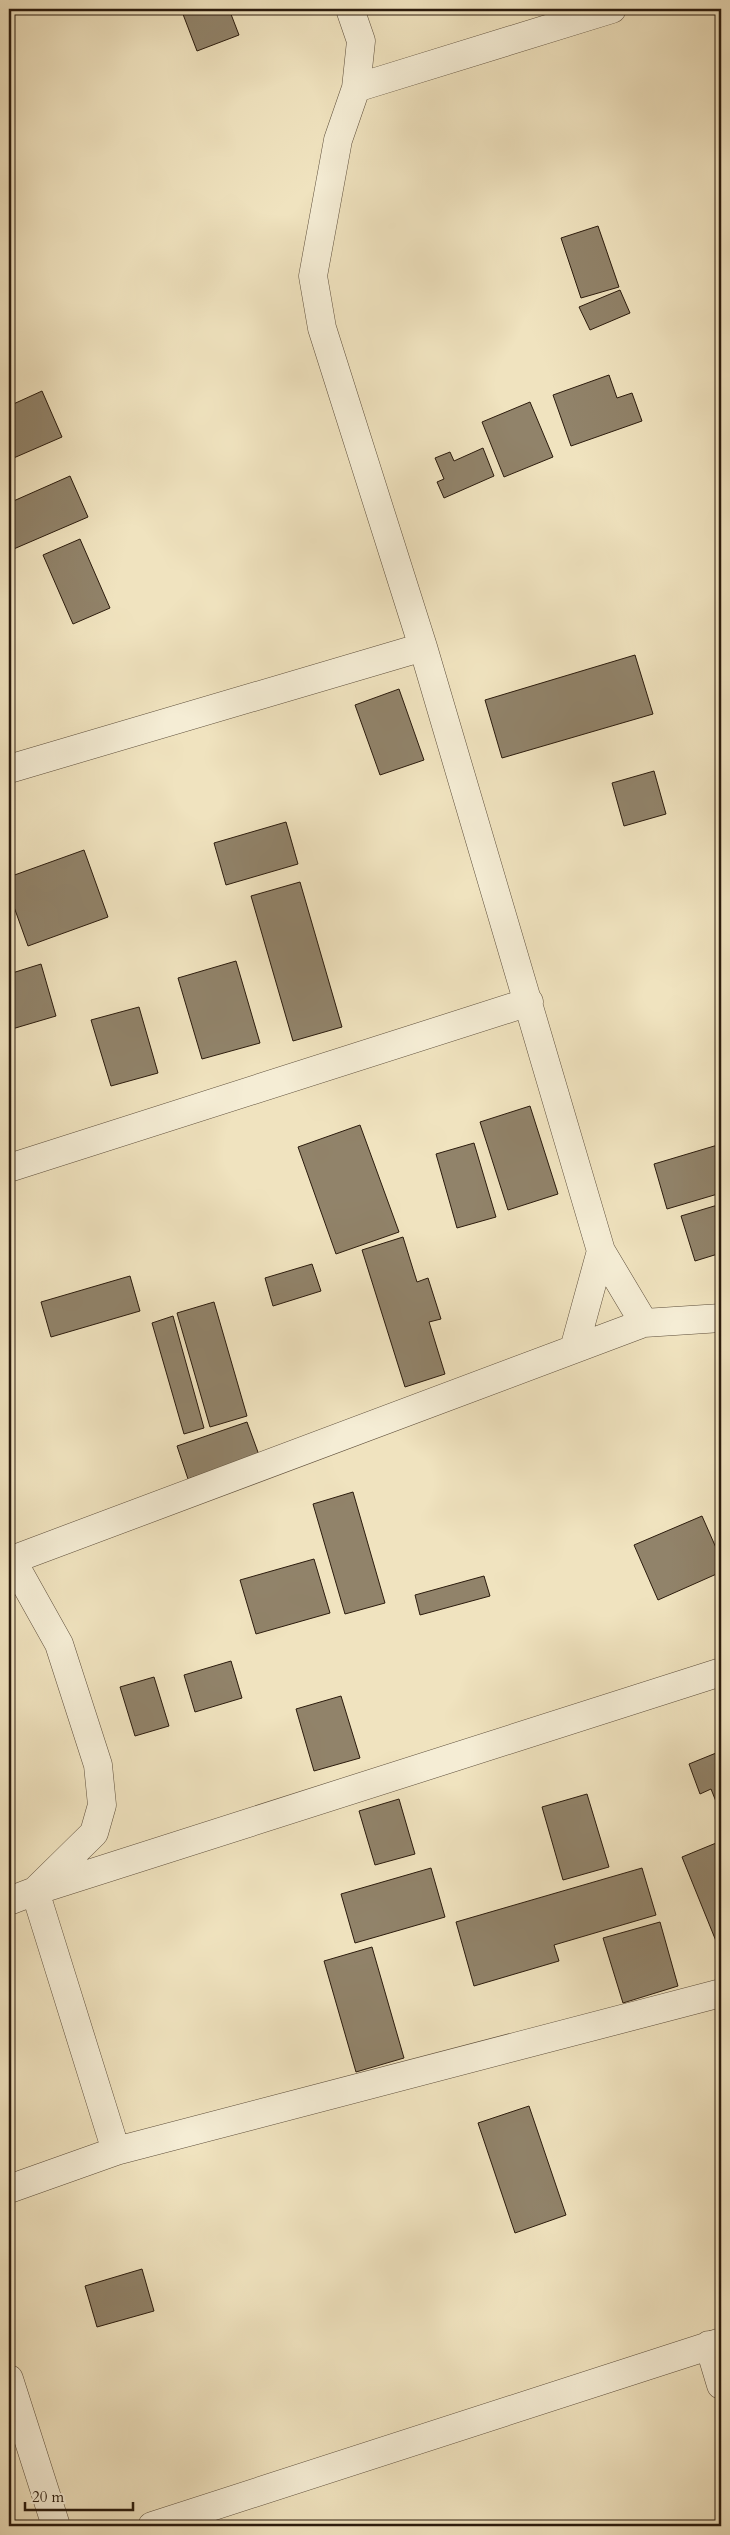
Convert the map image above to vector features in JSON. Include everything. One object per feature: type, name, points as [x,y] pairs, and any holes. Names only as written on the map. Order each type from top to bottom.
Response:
[{"type":"street","points":[[350,9],[361,41],[356,88],[338,140],[313,276],[322,328],[423,646],[601,1251],[644,1323]]},
{"type":"street","points":[[356,88],[612,9]]},
{"type":"street","points":[[9,768],[423,646]]},
{"type":"street","points":[[9,1168],[529,1002]]},
{"type":"street","points":[[574,1349],[601,1251]]},
{"type":"street","points":[[35,1891],[94,1833],[102,1805],[98,1765],[59,1644],[10,1560],[644,1323],[721,1318]]},
{"type":"street","points":[[9,1901],[35,1891],[721,1672]]},
{"type":"street","points":[[35,1891],[116,2151]]},
{"type":"street","points":[[9,2189],[116,2151],[721,1993]]},
{"type":"street","points":[[152,2526],[304,2479],[715,2344],[721,2385]]},
{"type":"street","points":[[9,2379],[56,2526]]},
{"type":"building","points":[[181,9],[229,9],[239,35],[197,51]]},
{"type":"building","points":[[598,226],[619,287],[581,298],[561,238]]},
{"type":"building","points":[[620,290],[630,313],[590,330],[579,307]]},
{"type":"building","points":[[609,375],[617,398],[632,393],[642,421],[571,446],[553,395]]},
{"type":"building","points":[[42,391],[62,437],[9,460],[9,406]]},
{"type":"building","points":[[530,402],[553,457],[504,477],[482,422]]},
{"type":"building","points":[[483,448],[494,476],[444,498],[437,482],[444,479],[435,458],[450,452],[454,461]]},
{"type":"building","points":[[70,476],[88,517],[9,551],[9,503]]},
{"type":"building","points":[[80,539],[110,608],[73,624],[43,555]]},
{"type":"building","points":[[635,655],[653,714],[502,758],[485,700]]},
{"type":"building","points":[[399,689],[424,760],[380,775],[355,705]]},
{"type":"building","points":[[654,771],[666,814],[624,826],[612,783]]},
{"type":"building","points":[[286,822],[298,864],[226,885],[214,843]]},
{"type":"building","points":[[84,850],[108,917],[28,946],[9,893],[9,877]]},
{"type":"building","points":[[300,882],[342,1027],[293,1041],[251,896]]},
{"type":"building","points":[[236,961],[260,1043],[202,1059],[178,978]]},
{"type":"building","points":[[41,964],[56,1016],[12,1029],[9,1019],[9,974]]},
{"type":"building","points":[[139,1007],[158,1073],[111,1086],[91,1020]]},
{"type":"building","points":[[530,1106],[558,1194],[508,1210],[480,1122]]},
{"type":"building","points":[[360,1125],[399,1232],[336,1254],[298,1147]]},
{"type":"building","points":[[474,1143],[496,1217],[457,1228],[436,1154]]},
{"type":"building","points":[[721,1144],[721,1193],[667,1209],[654,1164]]},
{"type":"building","points":[[721,1204],[721,1253],[695,1261],[681,1216]]},
{"type":"building","points":[[403,1237],[417,1282],[428,1278],[441,1319],[429,1322],[445,1374],[405,1387],[362,1250]]},
{"type":"building","points":[[312,1264],[321,1291],[273,1306],[265,1278]]},
{"type":"building","points":[[130,1276],[140,1311],[51,1337],[41,1302]]},
{"type":"building","points":[[214,1302],[247,1416],[210,1427],[177,1313]]},
{"type":"building","points":[[173,1316],[204,1428],[184,1434],[152,1323]]},
{"type":"building","points":[[247,1422],[259,1455],[188,1479],[177,1446]]},
{"type":"building","points":[[353,1492],[385,1603],[345,1614],[313,1504]]},
{"type":"building","points":[[702,1516],[721,1559],[721,1572],[658,1600],[634,1545]]},
{"type":"building","points":[[314,1559],[330,1613],[256,1634],[240,1580]]},
{"type":"building","points":[[484,1576],[490,1596],[420,1615],[415,1595]]},
{"type":"building","points":[[231,1661],[242,1698],[195,1712],[184,1675]]},
{"type":"building","points":[[154,1677],[169,1726],[135,1736],[120,1687]]},
{"type":"building","points":[[341,1696],[360,1758],[314,1771],[296,1709]]},
{"type":"building","points":[[721,1751],[721,1814],[711,1789],[700,1794],[689,1764]]},
{"type":"building","points":[[587,1794],[609,1867],[563,1880],[542,1807]]},
{"type":"building","points":[[399,1799],[415,1854],[375,1865],[359,1811]]},
{"type":"building","points":[[721,1841],[721,1945],[718,1946],[682,1857]]},
{"type":"building","points":[[431,1868],[445,1917],[355,1943],[341,1894]]},
{"type":"building","points":[[642,1868],[656,1915],[554,1945],[559,1961],[474,1986],[456,1922]]},
{"type":"building","points":[[660,1922],[678,1986],[623,2003],[603,1938]]},
{"type":"building","points":[[372,1947],[404,2058],[356,2072],[324,1961]]},
{"type":"building","points":[[529,2106],[566,2215],[515,2233],[478,2123]]},
{"type":"building","points":[[142,2269],[154,2311],[97,2327],[85,2286]]}]
